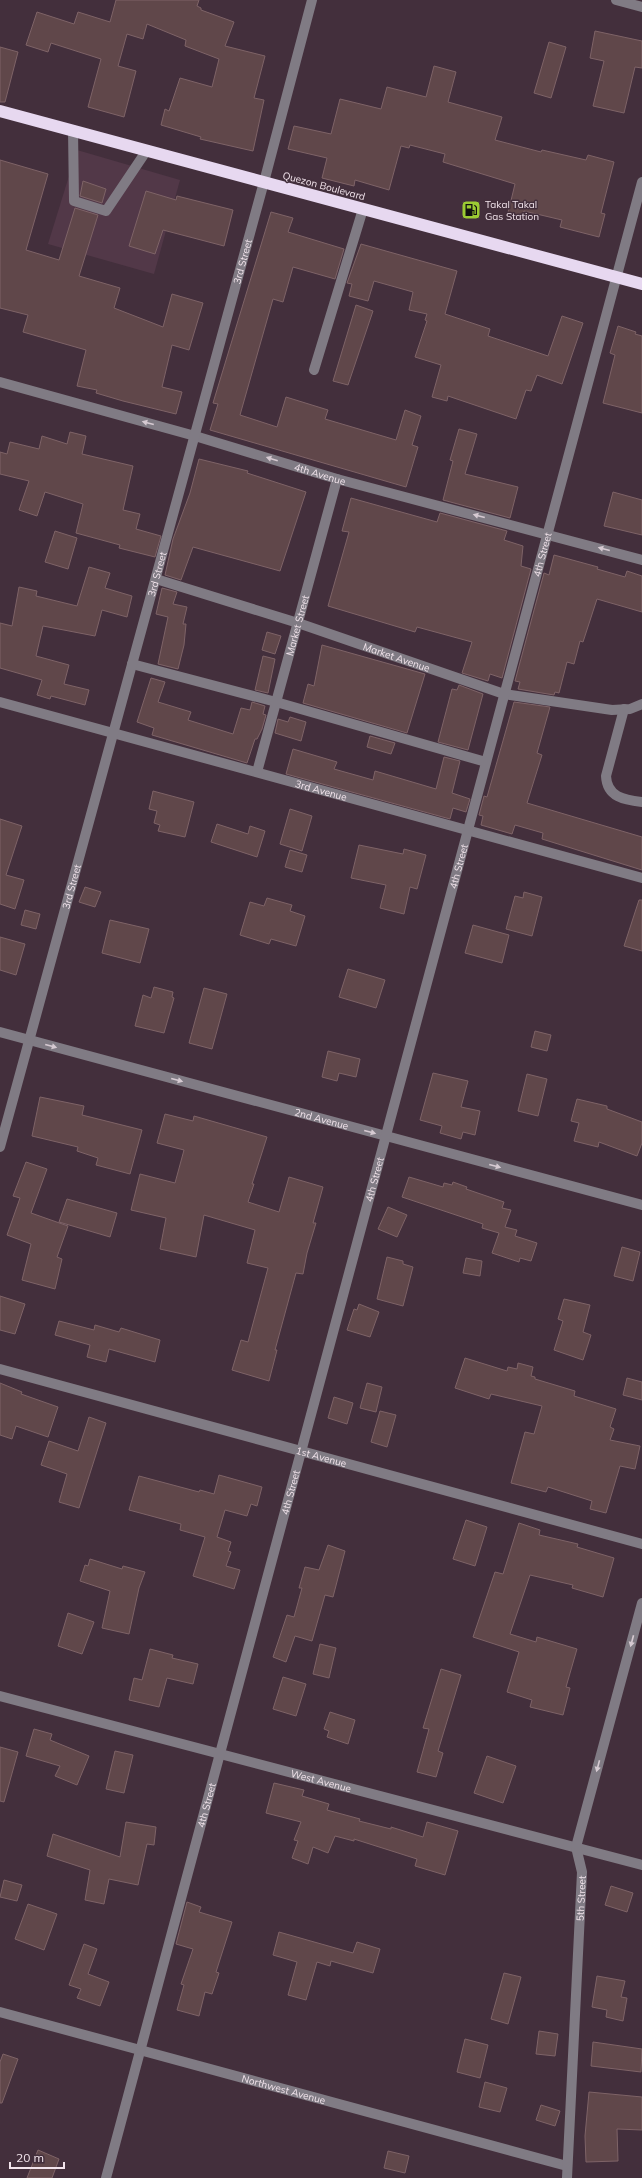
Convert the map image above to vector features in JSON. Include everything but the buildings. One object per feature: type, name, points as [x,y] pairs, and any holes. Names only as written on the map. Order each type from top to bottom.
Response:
[{"type":"highway","name":"Quezon Boulevard","points":[[0,111],[642,284]]},
{"type":"street","name":"3rd Street","points":[[0,1147],[195,436],[312,0]]},
{"type":"street","points":[[616,0],[642,7]]},
{"type":"street","points":[[72,130],[74,201],[106,211],[147,150]]},
{"type":"street","name":"4th Street","points":[[106,2178],[642,182]]},
{"type":"street","points":[[314,370],[343,282],[363,209]]},
{"type":"street","name":"4th Avenue","points":[[0,382],[195,436],[338,479],[642,560]]},
{"type":"street","name":"Market Street","points":[[257,772],[338,479]]},
{"type":"street","name":"Market Avenue","points":[[156,578],[298,623],[504,694],[593,708],[624,709],[642,704]]},
{"type":"street","points":[[132,664],[276,702],[486,762]]},
{"type":"street","name":"3rd Avenue","points":[[0,702],[642,878]]},
{"type":"street","points":[[624,709],[606,776],[606,786],[615,796],[642,802]]},
{"type":"street","name":"2nd Avenue","points":[[0,1032],[642,1205]]},
{"type":"street","name":"1st Avenue","points":[[0,1369],[642,1544]]},
{"type":"street","name":"5th Street","points":[[570,2178],[567,2166],[582,1872],[576,1847],[642,1603]]},
{"type":"street","name":"West Avenue","points":[[0,1696],[642,1865]]},
{"type":"street","name":"Northwest Avenue","points":[[0,2012],[567,2166]]},
{"type":"shaded area","points":[[77,150],[180,180],[154,274],[48,244]]},
{"type":"place","name":"Takal Takal Gas Station","points":[[471,210]]}]
